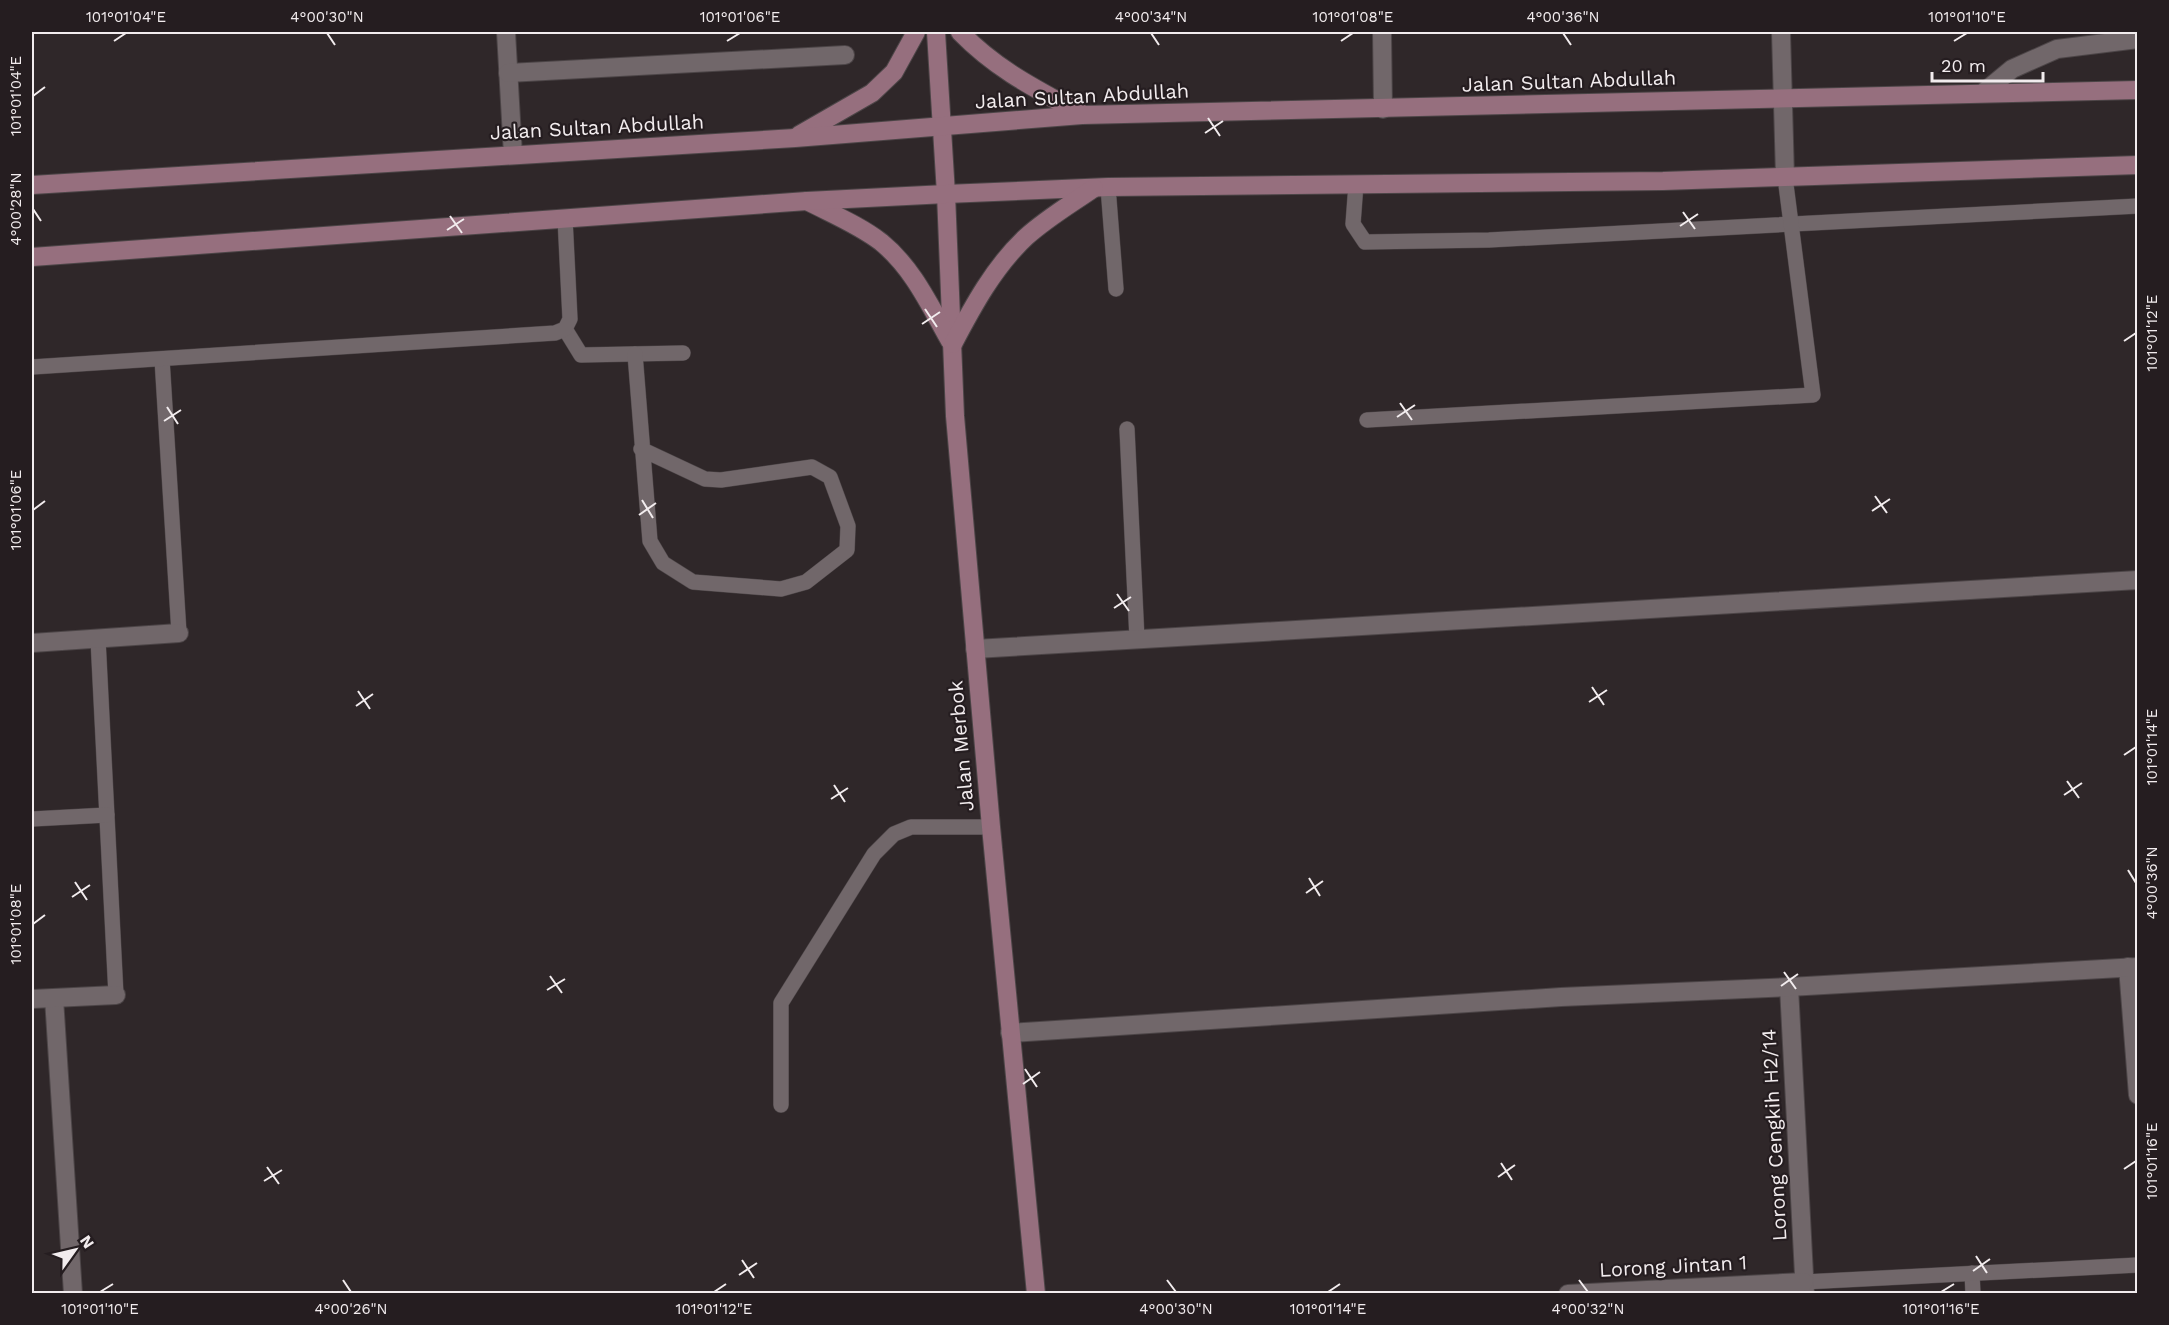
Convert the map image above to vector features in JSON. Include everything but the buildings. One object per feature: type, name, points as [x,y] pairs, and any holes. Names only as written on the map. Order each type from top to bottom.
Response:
[{"type":"main road","points":[[795,138],[872,93],[894,72],[916,32]]},
{"type":"main road","name":"Jalan Merbok","points":[[936,32],[946,194],[955,416],[1010,1033],[1036,1293]]},
{"type":"main road","points":[[960,32],[978,50],[1012,76],[1082,115]]},
{"type":"main road","name":"Jalan Sultan Abdullah","points":[[32,185],[795,138],[1082,115],[2138,90]]},
{"type":"main road","points":[[32,257],[807,201],[946,194],[1101,188],[1663,181],[2138,165]]},
{"type":"main road","points":[[952,345],[977,298],[1017,247],[1045,221],[1101,188]]},
{"type":"main road","points":[[807,201],[880,241],[902,262],[952,345]]},
{"type":"street","points":[[506,32],[513,154]]},
{"type":"street","points":[[1382,32],[1383,109]]},
{"type":"street","points":[[1781,32],[1785,177]]},
{"type":"street","points":[[1983,93],[2012,69],[2057,49],[2138,39]]},
{"type":"street","points":[[508,73],[845,55]]},
{"type":"street","points":[[975,649],[2138,580]]},
{"type":"street","points":[[32,643],[179,633]]},
{"type":"street","points":[[1010,1033],[1561,997],[1789,987],[2133,967],[2138,1095]]},
{"type":"street","name":"Lorong Cengkih H2/14","points":[[1789,987],[1804,1287]]},
{"type":"street","points":[[32,999],[116,995]]},
{"type":"street","points":[[54,998],[73,1293]]},
{"type":"street","name":"Lorong Jintan 1","points":[[1568,1293],[1804,1287]]},
{"type":"lane","points":[[1366,420],[1814,395],[1785,177]]},
{"type":"lane","points":[[1356,184],[1353,224],[1365,242],[1489,240],[2138,206]]},
{"type":"lane","points":[[1101,188],[1116,290]]},
{"type":"lane","points":[[32,367],[555,333],[565,329],[570,319],[565,218]]},
{"type":"lane","points":[[565,329],[581,355],[683,353]]},
{"type":"lane","points":[[635,354],[641,449],[650,541],[663,563],[693,582],[781,589],[806,582],[847,550],[848,526],[830,477],[812,466],[721,480],[705,479],[641,449]]},
{"type":"lane","points":[[162,359],[179,633]]},
{"type":"lane","points":[[1127,429],[1137,639]]},
{"type":"lane","points":[[98,639],[116,995]]},
{"type":"lane","points":[[32,819],[107,815]]},
{"type":"lane","points":[[781,1105],[781,1003],[874,854],[894,834],[911,828],[991,827]]},
{"type":"lane","points":[[1804,1287],[1972,1273],[2138,1264]]},
{"type":"lane","points":[[1972,1273],[1973,1293]]}]
